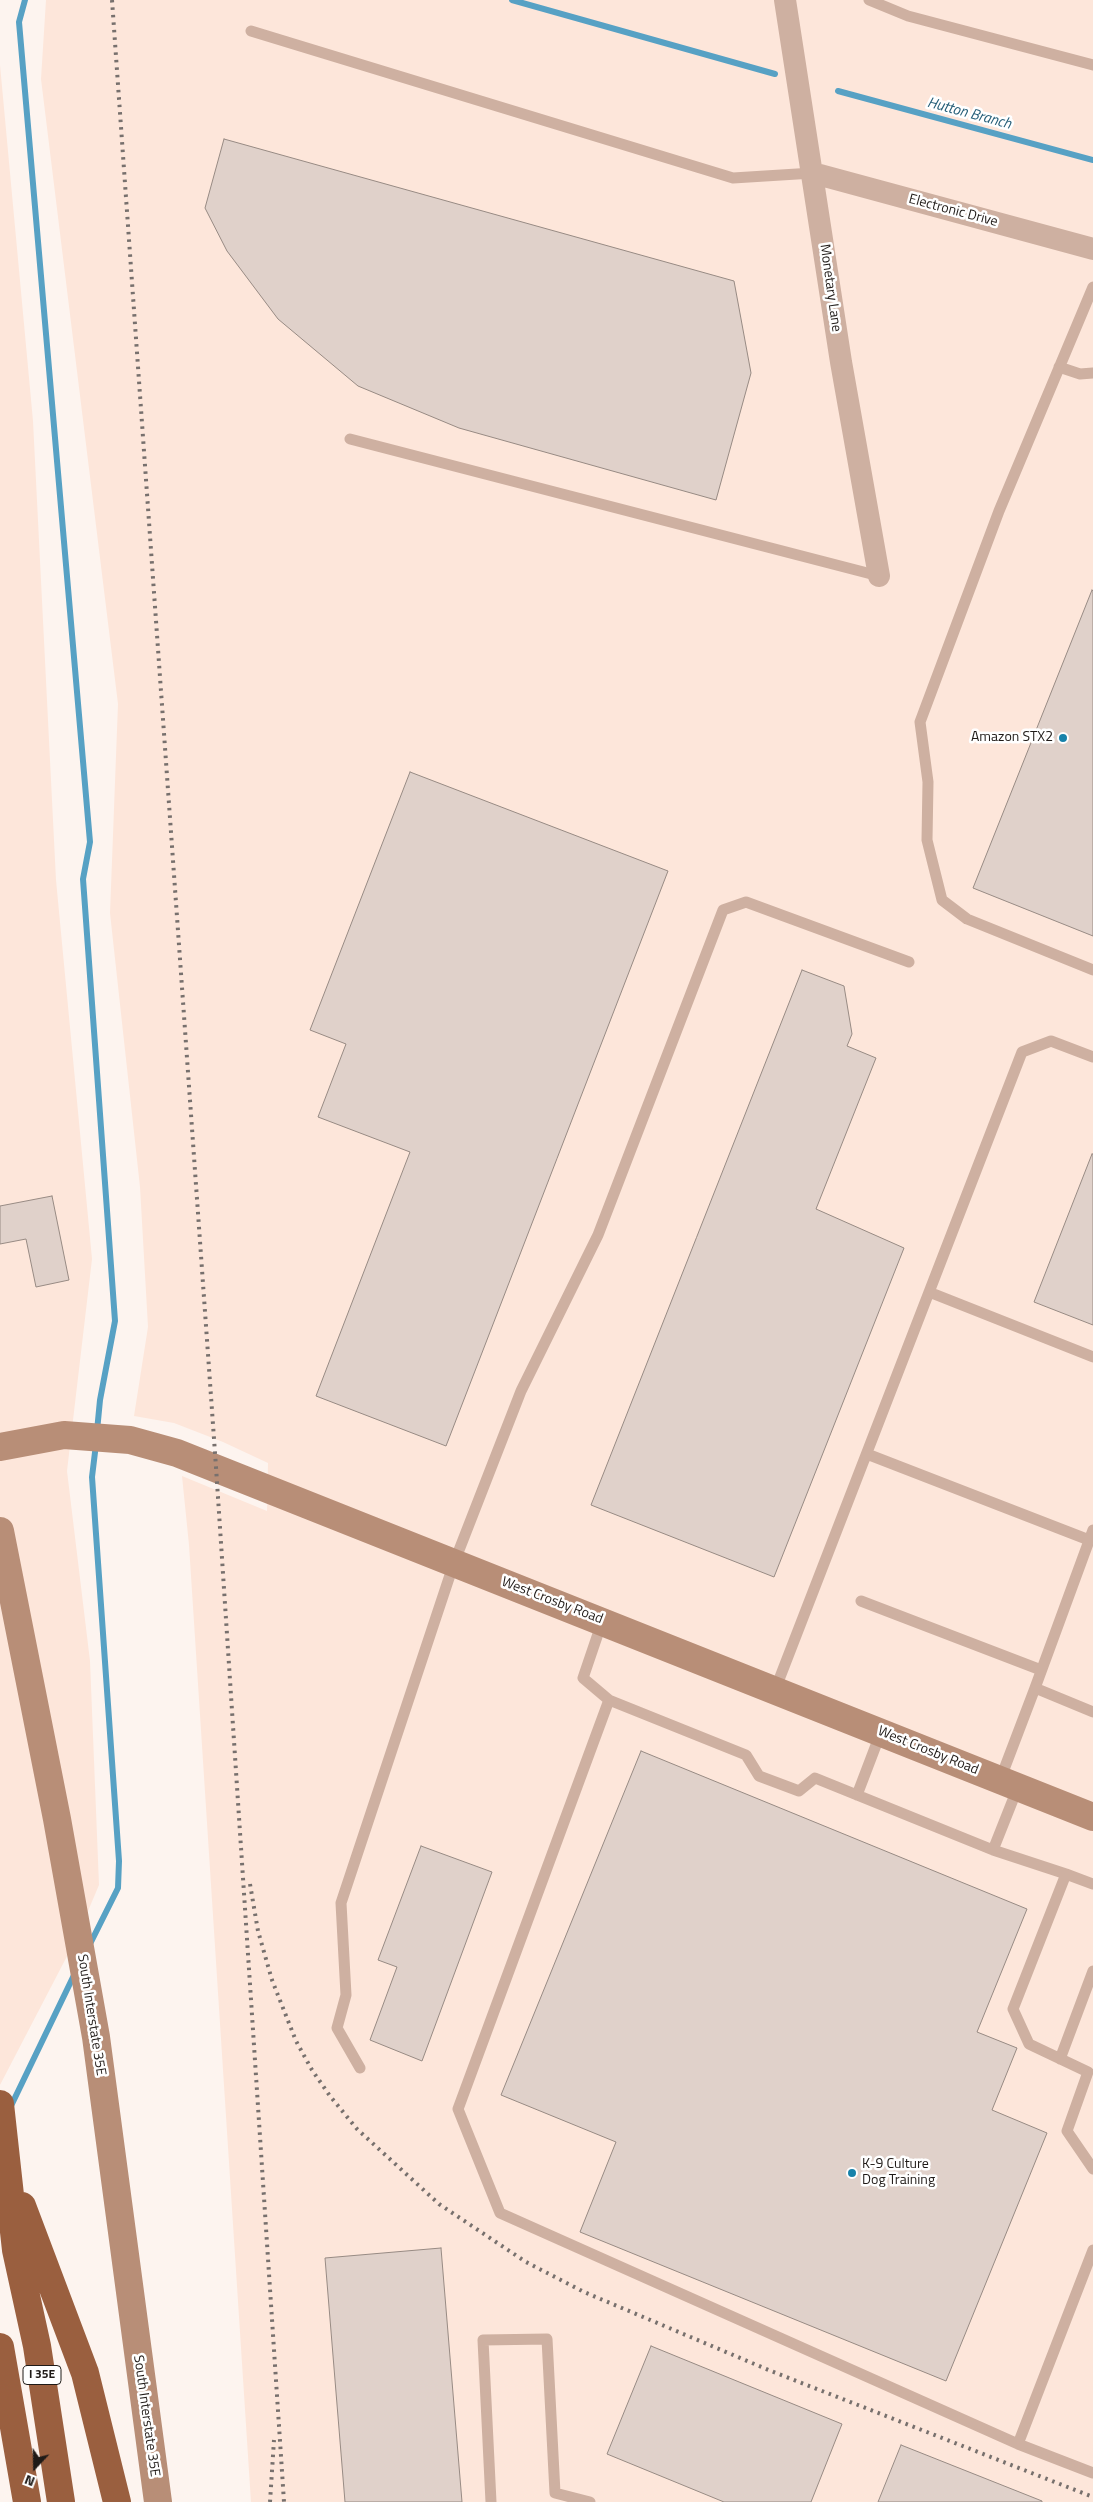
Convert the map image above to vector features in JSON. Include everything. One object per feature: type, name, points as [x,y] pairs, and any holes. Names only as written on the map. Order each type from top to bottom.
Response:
[{"type":"highway","name":"I 35E","points":[[0,2104],[16,2250],[37,2346],[61,2502]]},
{"type":"highway","points":[[7,2169],[85,2372],[117,2502]]},
{"type":"highway","points":[[0,2348],[27,2502]]},
{"type":"street","name":"Monetary Lane","points":[[785,0],[841,362],[879,576]]},
{"type":"street","name":"Electronic Drive","points":[[813,173],[1093,249]]},
{"type":"street","name":"West Crosby Road","points":[[0,1447],[64,1435],[130,1440],[216,1467],[1093,1817]]},
{"type":"street","name":"South Interstate 35E","points":[[0,1531],[57,1819],[96,2037],[158,2502]]},
{"type":"lane","points":[[869,0],[908,16],[1093,65]]},
{"type":"lane","points":[[251,31],[733,178],[813,173]]},
{"type":"lane","points":[[1093,287],[999,511],[920,722],[928,782],[927,840],[942,900],[967,919],[1093,970]]},
{"type":"lane","points":[[1059,367],[1080,374],[1093,373]]},
{"type":"lane","points":[[350,439],[879,576]]},
{"type":"lane","points":[[360,2068],[337,2028],[346,1994],[341,1902],[454,1563],[521,1391],[598,1235],[723,910],[746,902],[909,962]]},
{"type":"lane","points":[[775,1690],[1022,1052],[1052,1040],[1093,1057]]},
{"type":"lane","points":[[929,1292],[1093,1357]]},
{"type":"lane","points":[[866,1454],[1091,1535],[1035,1688],[993,1850]]},
{"type":"lane","points":[[860,1601],[1041,1670]]},
{"type":"lane","points":[[602,1620],[583,1678],[609,1700],[746,1755],[759,1776],[799,1791],[815,1778],[993,1850],[1093,1884]]},
{"type":"lane","points":[[1035,1688],[1093,1712]]},
{"type":"lane","points":[[609,1700],[458,2109],[500,2212],[1018,2444],[1093,2473]]},
{"type":"lane","points":[[856,1795],[881,1732]]},
{"type":"lane","points":[[1066,1874],[1013,2010],[1029,2044],[1091,2072],[1068,2131],[1093,2169]]},
{"type":"lane","points":[[1060,2059],[1093,1971]]},
{"type":"lane","points":[[1018,2444],[1093,2250]]},
{"type":"lane","points":[[491,2502],[482,2340],[547,2339],[555,2497],[590,2502]]},
{"type":"shaded area","points":[[46,0],[1093,0],[1093,2502],[251,2502],[189,1545],[182,1476],[267,1511],[268,1463],[223,1442],[174,1423],[134,1416],[148,1327],[140,1187],[110,913],[118,704],[41,79]]},
{"type":"shaded area","points":[[0,65],[33,421],[56,880],[92,1259],[67,1471],[90,1661],[99,1885],[77,1937],[0,2085]]},
{"type":"building","points":[[224,139],[734,281],[751,373],[716,500],[459,428],[358,386],[278,319],[227,251],[205,208]]},
{"type":"building","name":"Amazon STX2","points":[[1093,591],[1093,936],[973,888]]},
{"type":"building","points":[[410,772],[668,871],[446,1446],[316,1396],[410,1152],[318,1117],[346,1044],[310,1030]]},
{"type":"building","points":[[802,970],[844,986],[852,1034],[847,1046],[876,1058],[816,1209],[904,1248],[774,1577],[591,1505]]},
{"type":"building","points":[[1093,1154],[1093,1325],[1034,1302]]},
{"type":"building","points":[[52,1196],[69,1280],[36,1287],[26,1239],[0,1244],[0,1206]]},
{"type":"building","points":[[641,1751],[1027,1909],[977,2032],[1017,2048],[992,2110],[1047,2133],[946,2381],[580,2232],[616,2142],[501,2095]]},
{"type":"building","points":[[421,1846],[492,1872],[422,2061],[370,2040],[397,1967],[378,1960]]},
{"type":"building","points":[[441,2248],[462,2502],[345,2502],[325,2258]]},
{"type":"building","points":[[651,2346],[842,2424],[811,2502],[724,2502],[607,2454]]},
{"type":"building","points":[[901,2445],[1042,2501],[1042,2502],[878,2502]]},
{"type":"waterway","points":[[25,0],[19,22],[90,842],[83,879],[115,1321],[100,1400],[97,1431]]},
{"type":"waterway","points":[[512,0],[775,74]]},
{"type":"waterway","name":"Hutton Branch","points":[[838,91],[1093,160]]},
{"type":"waterway","points":[[89,1946],[118,1888],[119,1861],[92,1477],[96,1444]]},
{"type":"waterway","points":[[10,2108],[75,1973]]},
{"type":"railway","points":[[112,0],[216,1467],[284,2502]]},
{"type":"railway","points":[[250,1884],[258,1931],[272,1980],[296,2041],[312,2070],[357,2129],[439,2204],[526,2262],[584,2292],[771,2371],[1093,2497]]},
{"type":"railway","points":[[270,2502],[274,2440]]},
{"type":"place","name":"Amazon STX2","points":[[1063,738]]},
{"type":"place","name":"K-9 Culture Dog Training","points":[[852,2173]]}]
